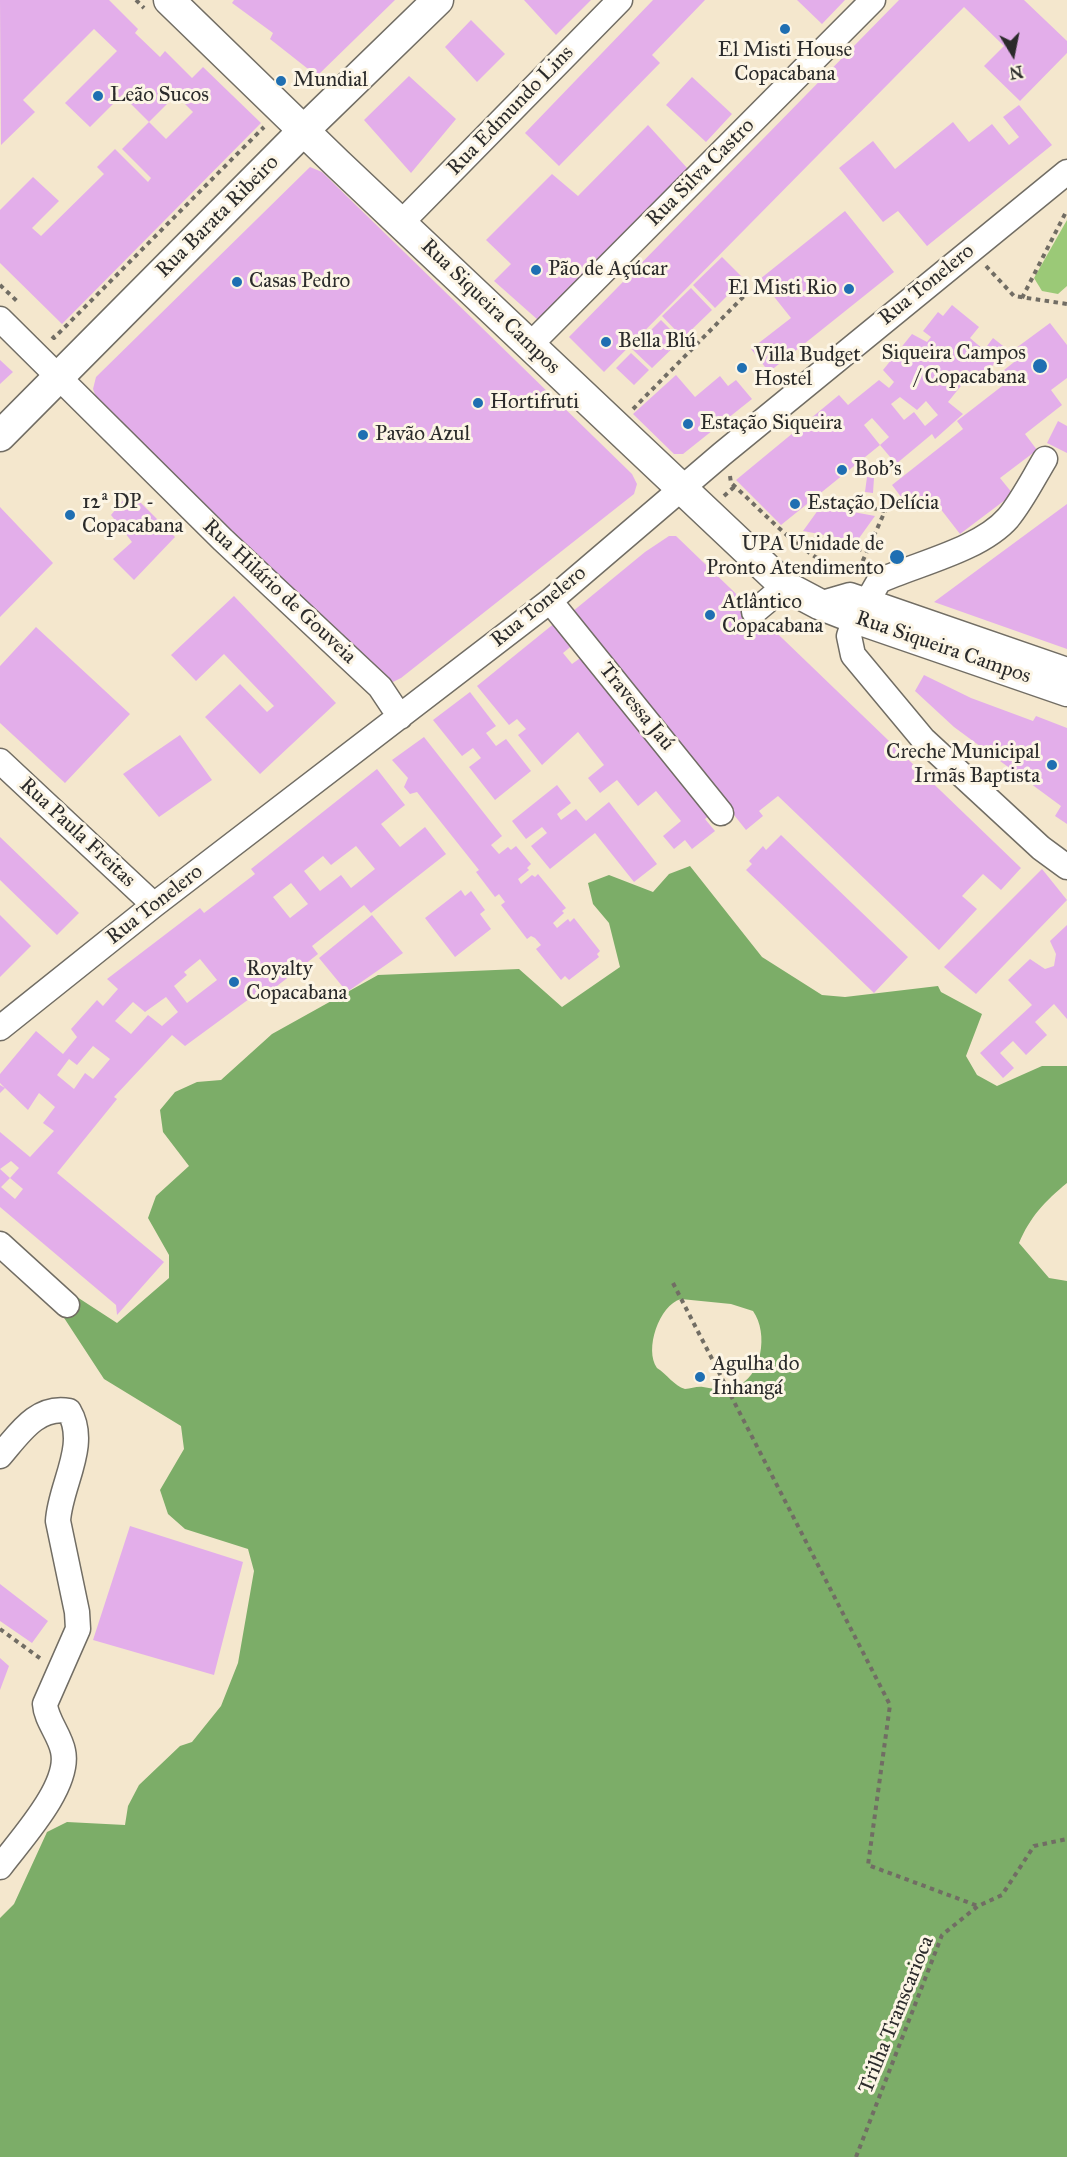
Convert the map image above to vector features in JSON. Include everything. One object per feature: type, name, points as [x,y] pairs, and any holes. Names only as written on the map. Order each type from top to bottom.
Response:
[{"type":"main road","name":"Rua Siqueira Campos","points":[[169,0],[529,346],[785,586],[819,604],[862,609],[1067,691]]},
{"type":"main road","name":"Rua Barata Ribeiro","points":[[0,436],[303,131],[438,0]]},
{"type":"street","name":"Rua Edmundo Lins","points":[[401,223],[620,0]]},
{"type":"street","name":"Rua Silva Castro","points":[[529,346],[873,0]]},
{"type":"street","name":"Rua Tonelero","points":[[0,1028],[154,905],[550,601],[972,248],[1067,172]]},
{"type":"street","name":"Rua Hilário de Gouveia","points":[[0,319],[223,540],[380,687],[400,717]]},
{"type":"street","points":[[1045,459],[1016,507],[998,528],[938,560],[879,581],[849,636],[854,655],[923,738],[1041,848],[1067,867]]},
{"type":"street","points":[[754,612],[785,586]]},
{"type":"street","name":"Travessa Jaú","points":[[550,601],[721,813]]},
{"type":"street","name":"Rua Siqueira Campos","points":[[862,609],[1067,670]]},
{"type":"street","name":"Rua Paula Freitas","points":[[0,761],[154,905]]},
{"type":"street","points":[[0,1244],[67,1305]]},
{"type":"street","points":[[0,1456],[26,1425],[43,1412],[57,1409],[69,1411],[75,1420],[76,1446],[59,1506],[58,1521],[78,1629],[45,1704],[63,1750],[62,1777],[0,1867]]},
{"type":"path","points":[[47,331],[54,338],[269,123]]},
{"type":"path","points":[[1022,298],[1067,210]]},
{"type":"path","points":[[972,248],[1008,292],[1022,298],[1067,304]]},
{"type":"path","points":[[0,285],[23,308]]},
{"type":"path","points":[[616,427],[748,292]]},
{"type":"path","points":[[855,504],[885,511],[855,576]]},
{"type":"path","points":[[831,543],[832,536]]},
{"type":"path","points":[[795,544],[807,539],[867,551]]},
{"type":"path","points":[[673,1283],[890,1705],[868,1865],[978,1906]]},
{"type":"path","points":[[0,1629],[58,1671]]},
{"type":"path","name":"Trilha Transcarioca","points":[[856,2157],[942,1935],[978,1906],[1002,1895],[1034,1846],[1067,1839]]},
{"type":"green space","points":[[1067,220],[1067,286],[1058,294],[1042,291],[1034,278]]},
{"type":"green space","points":[[690,866],[762,957],[822,995],[845,997],[938,986],[941,992],[982,1014],[966,1056],[977,1075],[997,1086],[1042,1066],[1067,1066],[1067,1183],[1039,1210],[1019,1243],[1049,1278],[1067,1281],[1067,2157],[0,2157],[0,1918],[14,1904],[47,1832],[67,1822],[125,1825],[128,1806],[139,1785],[180,1746],[192,1742],[221,1706],[238,1663],[254,1571],[248,1549],[185,1529],[168,1514],[160,1490],[184,1449],[181,1426],[104,1379],[55,1304],[77,1297],[117,1323],[169,1278],[169,1255],[148,1218],[156,1196],[189,1166],[163,1132],[160,1110],[175,1092],[197,1082],[221,1080],[272,1034],[378,975],[519,969],[562,1007],[620,967],[609,923],[593,904],[588,883],[609,875],[653,892],[669,874]],"holes":[[[681,1299],[731,1304],[753,1311],[761,1331],[757,1365],[744,1382],[727,1389],[701,1387],[685,1389],[657,1368],[653,1360],[653,1340],[660,1319],[673,1303]]]},
{"type":"building","points":[[0,0],[109,0],[138,29],[135,33],[160,57],[165,51],[192,78],[203,67],[261,123],[62,324],[0,263],[0,210],[33,177],[59,201],[32,228],[41,236],[104,174],[97,167],[115,149],[148,182],[151,178],[122,149],[149,122],[122,95],[90,127],[65,103],[117,51],[94,29],[23,100],[35,112],[1,145]],"holes":[[[176,95],[193,112],[166,139],[149,122]]]},
{"type":"building","points":[[234,0],[395,0],[317,76],[270,39],[273,33],[232,3]]},
{"type":"building","points":[[524,0],[591,0],[556,35]]},
{"type":"building","points":[[653,0],[705,0],[652,55],[660,63],[559,166],[525,133]]},
{"type":"building","points":[[797,0],[845,0],[822,24]]},
{"type":"building","points":[[899,0],[1024,0],[1067,41],[1067,53],[1020,101],[984,66],[1004,46],[964,7],[604,372],[569,337]]},
{"type":"building","points":[[471,20],[505,54],[477,82],[445,47]]},
{"type":"building","points":[[409,76],[456,119],[411,173],[364,120]]},
{"type":"building","points":[[692,77],[732,114],[706,142],[666,105]]},
{"type":"building","points":[[1019,105],[1052,145],[927,246],[898,211],[883,222],[839,168],[873,141],[895,169],[953,122],[969,142],[992,124],[1009,145],[1019,137],[1003,117]]},
{"type":"building","points":[[648,125],[688,169],[538,320],[494,281],[511,264],[486,240],[552,174],[578,196]]},
{"type":"building","name":"Pavão Azul","points":[[310,167],[322,172],[632,474],[637,484],[634,494],[393,682],[382,680],[368,668],[96,397],[93,389],[96,377]]},
{"type":"building","points":[[845,211],[894,272],[769,372],[751,349],[791,318],[760,279]]},
{"type":"building","points":[[722,257],[744,279],[715,308],[693,285]]},
{"type":"building","points":[[691,288],[712,310],[683,338],[662,316]]},
{"type":"building","points":[[952,305],[979,327],[970,338],[984,350],[993,338],[1012,353],[1003,365],[997,360],[982,379],[973,371],[948,402],[963,414],[935,439],[932,434],[896,464],[880,445],[781,525],[736,480],[839,395],[848,405],[879,380],[889,388],[894,382],[883,370],[912,334],[927,342],[931,337],[923,331],[938,312],[943,316]],"holes":[[[900,397],[917,410],[926,401],[938,415],[925,426],[914,412],[904,420],[891,404]],[[872,418],[889,437],[880,445],[864,425]]]},
{"type":"building","points":[[661,320],[681,340],[652,368],[632,349]]},
{"type":"building","points":[[1050,323],[1067,345],[1067,378],[1051,390],[1062,405],[1025,434],[1037,450],[1000,478],[1013,494],[960,534],[936,503],[929,509],[920,497],[908,506],[892,485],[963,429],[957,421],[1006,383],[999,374],[1018,359],[1012,351]]},
{"type":"building","points":[[631,353],[649,370],[634,385],[616,368]]},
{"type":"building","points":[[0,360],[13,372],[0,384]]},
{"type":"building","points":[[676,375],[695,397],[720,376],[728,386],[736,380],[752,399],[683,454],[674,454],[633,414]]},
{"type":"building","points":[[1058,421],[1067,426],[1067,453],[1047,443]]},
{"type":"building","points":[[867,477],[874,478],[873,493],[865,492]]},
{"type":"building","points":[[130,492],[175,537],[134,580],[113,559],[132,542],[111,515]]},
{"type":"building","points":[[1067,504],[1067,649],[934,602]]},
{"type":"building","points":[[821,506],[875,516],[857,541],[803,531]]},
{"type":"building","points":[[0,507],[53,563],[0,617]]},
{"type":"building","points":[[669,536],[676,536],[1021,868],[1001,890],[983,874],[962,896],[977,909],[939,950],[778,796],[759,811],[763,816],[746,830],[572,612],[645,552]]},
{"type":"building","points":[[234,596],[336,703],[260,774],[205,717],[240,684],[267,712],[274,706],[224,654],[196,681],[171,655]]},
{"type":"building","points":[[556,622],[574,644],[563,653],[572,664],[583,656],[711,814],[705,819],[715,831],[692,849],[685,840],[674,849],[663,836],[681,821],[656,791],[638,806],[617,780],[600,793],[588,778],[604,765],[578,732],[542,765],[518,735],[526,729],[517,719],[509,725],[477,686]]},
{"type":"building","points":[[36,627],[130,714],[65,783],[0,723],[0,666]]},
{"type":"building","points":[[924,675],[971,698],[1033,721],[1036,716],[1067,728],[1067,824],[1055,816],[1061,806],[954,727],[915,691]]},
{"type":"building","points":[[470,692],[496,726],[486,733],[496,746],[506,739],[531,771],[495,800],[469,767],[481,758],[473,748],[462,756],[433,720]]},
{"type":"building","points":[[180,735],[212,780],[159,817],[123,774]]},
{"type":"building","points":[[424,737],[502,836],[491,845],[499,854],[508,847],[511,850],[516,846],[531,864],[527,868],[529,870],[518,879],[521,884],[532,875],[535,877],[538,874],[566,908],[553,923],[557,928],[568,919],[570,922],[574,918],[600,951],[597,954],[599,957],[569,980],[565,976],[561,980],[536,949],[541,945],[535,938],[531,936],[527,939],[501,905],[505,902],[499,894],[495,897],[476,872],[479,870],[417,792],[410,794],[404,787],[408,778],[392,760]]},
{"type":"building","points":[[377,769],[405,805],[381,824],[400,847],[425,827],[446,854],[371,913],[364,905],[312,946],[318,954],[268,993],[264,988],[185,1046],[172,1035],[114,1097],[117,1099],[57,1173],[164,1262],[117,1315],[116,1305],[0,1207],[0,1169],[0,1132],[30,1157],[54,1131],[43,1123],[55,1107],[39,1093],[28,1110],[0,1083],[0,1074],[36,1031],[63,1054],[77,1037],[71,1029],[97,1000],[103,1006],[118,989],[107,979],[200,908],[204,913],[255,874],[251,869]],"holes":[[[356,846],[375,869],[351,888],[341,875],[320,891],[304,871],[323,856],[331,865]],[[291,883],[308,904],[290,918],[273,897]],[[200,959],[217,980],[187,1003],[174,986],[187,975],[184,972]],[[166,997],[178,1012],[162,1026],[148,1015],[131,1034],[115,1021],[133,1002],[145,1012]],[[93,1046],[110,1059],[93,1079],[85,1073],[74,1089],[57,1075],[69,1059],[77,1065]],[[11,1161],[19,1168],[10,1178],[0,1169]],[[10,1178],[23,1189],[15,1199],[1,1187]]]},
{"type":"building","points":[[557,785],[571,803],[557,814],[561,820],[576,809],[586,821],[609,802],[657,864],[634,882],[595,833],[550,869],[531,846],[547,833],[542,827],[526,839],[512,821]]},
{"type":"building","points":[[781,835],[908,957],[874,993],[746,870],[752,864],[749,861],[763,846],[766,850]]},
{"type":"building","points":[[0,837],[79,913],[57,935],[0,880]]},
{"type":"building","points":[[1042,869],[1067,900],[976,994],[944,967]]},
{"type":"building","points":[[461,890],[465,896],[471,891],[485,910],[480,914],[491,929],[455,957],[425,918]]},
{"type":"building","points":[[0,915],[31,946],[0,977]]},
{"type":"building","points":[[372,915],[403,953],[347,992],[319,958]]},
{"type":"building","points":[[1067,925],[1067,1019],[1054,1004],[1035,1022],[1047,1035],[1026,1055],[1013,1041],[1000,1053],[1014,1068],[1003,1078],[980,1053],[1032,1005],[1008,980],[1030,959],[1045,969],[1054,966],[1056,954],[1050,941]]},
{"type":"building","points":[[130,1526],[243,1562],[214,1675],[93,1640]]},
{"type":"building","points":[[0,1584],[48,1621],[32,1643],[0,1621]]},
{"type":"building","points":[[0,1658],[9,1666],[0,1690]]},
{"type":"place","name":"El Misti House Copacabana","points":[[785,29]]},
{"type":"place","name":"Mundial","points":[[281,81]]},
{"type":"place","name":"Leão Sucos","points":[[98,96]]},
{"type":"place","name":"Pão de Açúcar","points":[[536,270]]},
{"type":"place","name":"Casas Pedro","points":[[237,282]]},
{"type":"place","name":"El Misti Rio","points":[[849,289]]},
{"type":"place","name":"Bella Blú","points":[[606,342]]},
{"type":"place","name":"Siqueira Campos / Copacabana","points":[[1040,366]]},
{"type":"place","name":"Villa Budget Hostel","points":[[742,368]]},
{"type":"place","name":"Hortifruti","points":[[478,403]]},
{"type":"place","name":"Estação Siqueira","points":[[688,424]]},
{"type":"place","name":"Pavão Azul","points":[[363,435]]},
{"type":"place","name":"Bob's","points":[[842,470]]},
{"type":"place","name":"Estação Delícia","points":[[795,504]]},
{"type":"place","name":"12ª DP - Copacabana","points":[[70,515]]},
{"type":"place","name":"UPA Unidade de Pronto Atendimento","points":[[897,557]]},
{"type":"place","name":"Atlântico Copacabana","points":[[710,615]]},
{"type":"place","name":"Creche Municipal Irmãs Baptista","points":[[1052,765]]},
{"type":"place","name":"Royalty Copacabana","points":[[234,982]]},
{"type":"place","name":"Agulha do Inhangá","points":[[700,1377]]}]
